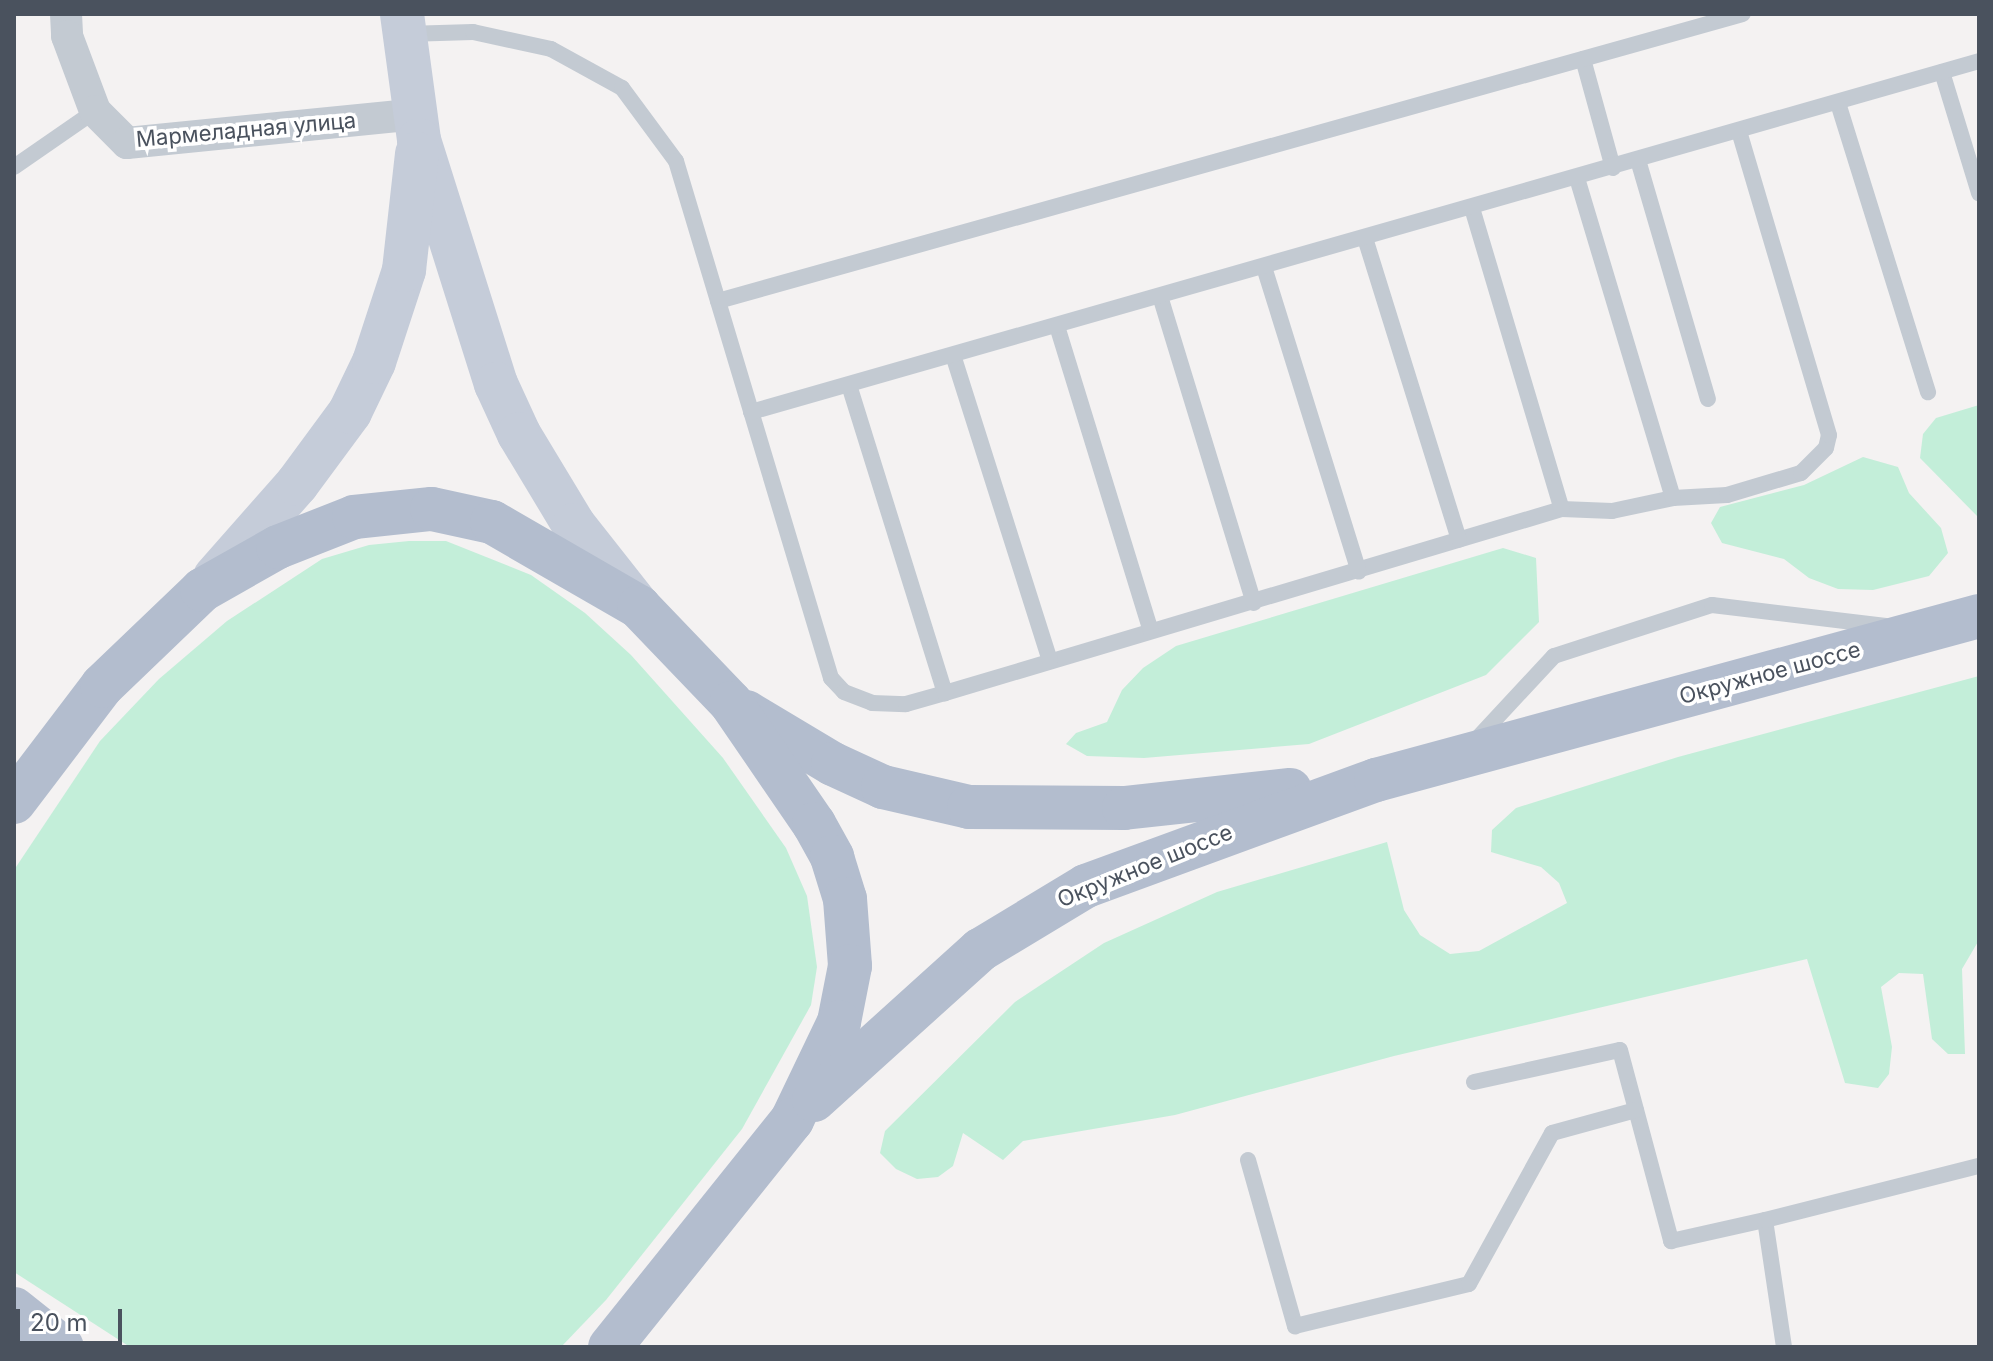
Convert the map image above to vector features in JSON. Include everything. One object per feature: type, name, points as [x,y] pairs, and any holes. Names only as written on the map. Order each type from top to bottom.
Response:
[{"type":"main road","name":"Окружное шоссе","points":[[14,802],[102,686],[202,590],[327,525],[381,511],[432,509],[463,514],[519,535],[639,607],[731,703],[814,824],[832,857],[845,899],[850,966],[839,1022],[792,1120]]},
{"type":"main road","name":"Окружное шоссе","points":[[621,1339],[792,1120],[950,975],[1034,913],[1186,846],[1376,780],[1979,616]]},
{"type":"main road","name":"Окружное шоссе","points":[[731,703],[833,764],[883,787],[969,807],[1124,808],[1376,780]]},
{"type":"main road","points":[[14,1309],[42,1336]]},
{"type":"street","name":"Мармеладная улица","points":[[66,14],[67,36],[95,111],[127,143],[417,127]]},
{"type":"street","points":[[403,24],[417,127],[496,384],[519,434],[574,525],[639,607]]},
{"type":"street","points":[[202,590],[315,462],[356,400],[404,270],[417,127]]},
{"type":"lane","points":[[718,301],[1743,14]]},
{"type":"lane","points":[[403,24],[473,32],[551,49],[622,88],[676,161],[831,678],[844,692],[872,703],[906,704],[1359,572],[1562,509],[1612,511],[1673,498],[1727,495],[1801,473],[1826,448],[1829,435],[1739,131]]},
{"type":"lane","points":[[1583,59],[1613,168]]},
{"type":"lane","points":[[751,412],[1979,61]]},
{"type":"lane","points":[[1942,72],[1979,193]]},
{"type":"lane","points":[[1838,103],[1928,392]]},
{"type":"lane","points":[[14,167],[95,111]]},
{"type":"lane","points":[[1638,160],[1708,399]]},
{"type":"lane","points":[[1577,178],[1673,498]]},
{"type":"lane","points":[[1472,208],[1562,509]]},
{"type":"lane","points":[[1365,238],[1459,540]]},
{"type":"lane","points":[[1264,267],[1359,572]]},
{"type":"lane","points":[[1160,296],[1254,603]]},
{"type":"lane","points":[[1057,326],[1151,631]]},
{"type":"lane","points":[[953,355],[1050,661]]},
{"type":"lane","points":[[849,385],[945,693]]},
{"type":"lane","points":[[1462,755],[1554,656],[1712,605],[1923,631]]},
{"type":"lane","points":[[1474,1082],[1620,1050],[1671,1241],[1979,1166]]},
{"type":"lane","points":[[1248,1160],[1295,1326],[1469,1284],[1552,1133],[1636,1110]]},
{"type":"lane","points":[[1765,1220],[1784,1347]]},
{"type":"green space","points":[[1979,405],[1979,518],[1920,458],[1923,434],[1936,418]]},
{"type":"green space","points":[[1863,457],[1898,467],[1909,493],[1941,528],[1948,553],[1929,576],[1873,590],[1838,589],[1809,578],[1784,559],[1722,543],[1711,523],[1720,507],[1804,485]]},
{"type":"green space","points":[[446,541],[531,575],[585,613],[631,655],[723,758],[786,848],[807,896],[817,967],[811,1005],[742,1129],[606,1300],[561,1347],[130,1347],[14,1272],[14,870],[100,741],[159,679],[227,621],[322,559],[369,545]]},
{"type":"green space","points":[[1503,548],[1536,558],[1539,622],[1486,675],[1309,744],[1144,758],[1087,756],[1066,744],[1076,733],[1107,722],[1122,690],[1143,668],[1176,646]]},
{"type":"green space","points":[[1979,676],[1979,940],[1962,969],[1965,1054],[1948,1054],[1932,1039],[1923,974],[1899,973],[1881,987],[1892,1047],[1889,1074],[1878,1088],[1845,1083],[1807,959],[1394,1056],[1175,1115],[1023,1141],[1003,1160],[963,1133],[953,1166],[938,1177],[917,1179],[896,1169],[880,1153],[885,1131],[1015,1002],[1104,943],[1217,892],[1387,842],[1404,910],[1420,935],[1450,954],[1479,951],[1567,903],[1559,883],[1541,867],[1491,852],[1492,830],[1516,808],[1678,757]]}]
